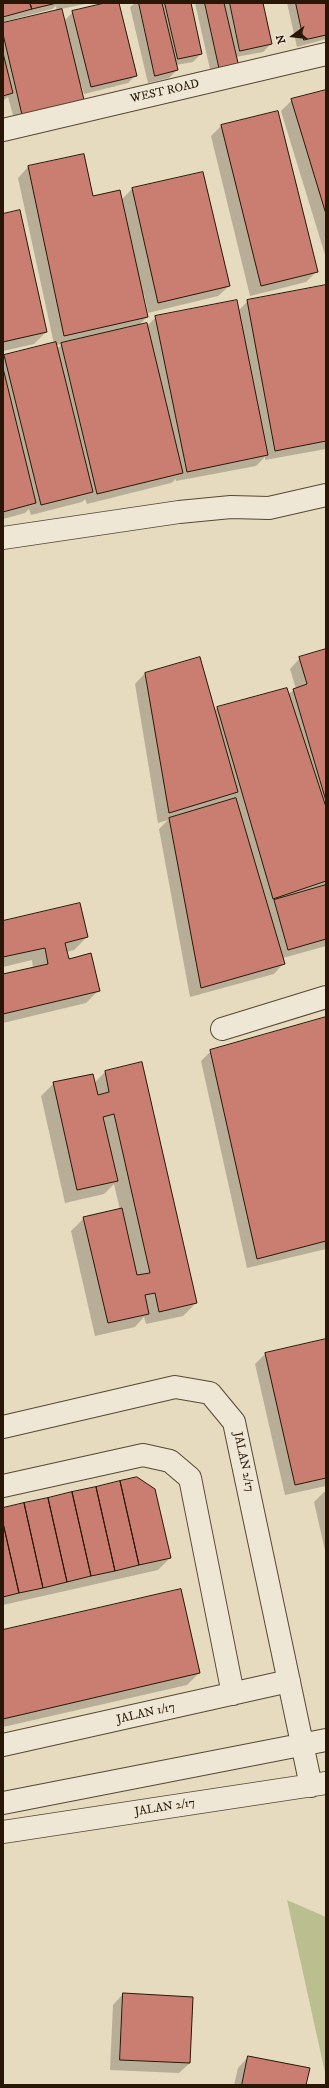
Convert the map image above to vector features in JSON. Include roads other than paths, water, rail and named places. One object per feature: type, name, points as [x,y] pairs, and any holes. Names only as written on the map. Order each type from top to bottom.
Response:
[{"type":"street","name":"WEST ROAD","points":[[3,130],[326,54]]},
{"type":"street","points":[[3,538],[179,512],[231,507],[269,508],[326,494]]},
{"type":"street","points":[[222,1029],[326,997]]},
{"type":"street","name":"JALAN 2/17","points":[[3,1427],[175,1387],[210,1393],[234,1422],[302,1746],[319,1784],[3,1832]]},
{"type":"street","points":[[3,1486],[144,1455],[170,1461],[190,1478],[233,1694]]},
{"type":"street","name":"JALAN 1/17","points":[[3,1745],[289,1681]]},
{"type":"street","points":[[3,1803],[302,1746],[326,1740]]}]
